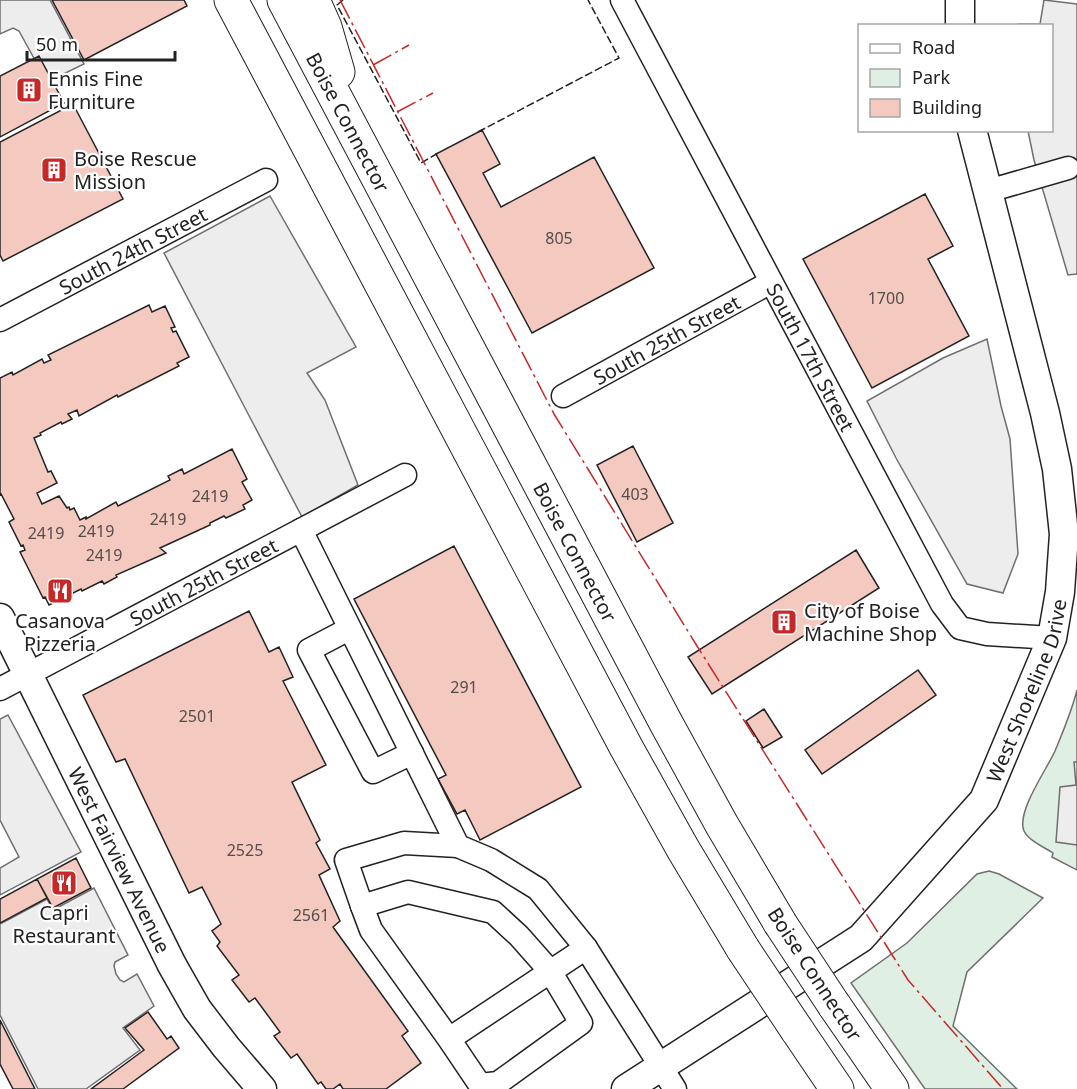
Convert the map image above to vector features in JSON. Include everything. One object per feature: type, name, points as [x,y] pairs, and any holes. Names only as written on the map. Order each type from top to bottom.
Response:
[{"type":"highway","points":[[231,0],[626,747],[683,849],[743,948],[837,1089]]},
{"type":"highway","name":"Boise Connector","points":[[284,0],[660,713],[722,825],[780,923],[892,1089]]},
{"type":"highway","points":[[313,0],[325,27],[358,140]]},
{"type":"main road","points":[[960,0],[960,24]]},
{"type":"main road","name":"West Shoreline Drive","points":[[626,1089],[668,1078],[861,938],[984,800],[1052,638],[1060,592],[1064,534],[1057,469],[1045,413],[973,132]]},
{"type":"main road","name":"West Fairview Avenue","points":[[0,618],[172,965],[197,1009],[262,1089]]},
{"type":"street","name":"South 17th Street","points":[[622,0],[934,591],[960,628],[987,634],[1052,638]]},
{"type":"street","points":[[988,191],[1068,168]]},
{"type":"street","name":"South 24th Street","points":[[0,320],[266,180]]},
{"type":"street","name":"South 25th Street","points":[[563,396],[771,282]]},
{"type":"street","name":"South 25th Street","points":[[0,689],[405,475]]},
{"type":"street","points":[[301,530],[458,846]]},
{"type":"street","points":[[349,628],[309,650],[373,772],[412,753]]},
{"type":"street","points":[[362,906],[408,892],[493,912],[519,936],[550,971],[581,1023],[498,1083],[480,1085],[371,930],[362,906],[346,860],[404,843],[458,846],[491,860],[538,889],[586,948],[668,1078]]},
{"type":"street","points":[[449,1039],[586,948]]},
{"type":"green space","points":[[1077,690],[1077,870],[1052,857],[1053,853],[1029,838],[1024,831],[1023,823],[1028,802],[1055,751]]},
{"type":"green space","points":[[989,871],[1043,898],[967,972],[953,1026],[1017,1089],[925,1089],[851,983],[907,943],[977,874]]},
{"type":"shaded area","points":[[0,0],[50,0],[84,64],[47,82],[19,31],[13,28],[0,34]]},
{"type":"shaded area","points":[[1044,0],[1077,4],[1077,274],[1068,275],[1034,160],[1028,132],[1053,132],[1053,24],[1040,24]]},
{"type":"shaded area","points":[[270,196],[356,347],[307,373],[325,400],[358,485],[302,517],[164,253]]},
{"type":"shaded area","points":[[987,339],[1010,439],[1018,554],[1003,593],[967,584],[896,458],[867,401],[943,358]]},
{"type":"shaded area","points":[[8,715],[81,852],[0,895],[0,868],[19,857],[0,820],[0,719]]},
{"type":"shaded area","points":[[1074,762],[1077,762],[1077,845],[1056,842],[1060,787],[1076,785]]},
{"type":"shaded area","points":[[94,888],[128,955],[115,962],[116,974],[124,982],[137,974],[154,1006],[123,1028],[140,1050],[86,1089],[38,1089],[0,1015],[0,924],[47,899],[53,910]]},
{"type":"building","points":[[52,0],[184,0],[187,6],[84,60]]},
{"type":"building","name":"Ennis Fine Furniture","points":[[39,56],[64,103],[0,137],[0,76]]},
{"type":"building","name":"Boise Rescue Mission","points":[[73,104],[123,199],[3,261],[0,255],[0,142]]},
{"type":"building","points":[[482,130],[500,164],[483,173],[501,207],[594,157],[654,268],[532,333],[436,154]]},
{"type":"building","points":[[925,194],[953,246],[928,259],[969,336],[872,388],[803,259]]},
{"type":"building","points":[[149,305],[152,312],[165,306],[175,327],[171,328],[173,332],[176,331],[189,357],[177,363],[179,366],[79,416],[77,410],[68,414],[72,419],[62,424],[61,422],[34,438],[48,472],[51,471],[57,483],[37,493],[42,504],[59,496],[67,508],[69,507],[70,510],[74,508],[80,520],[86,517],[86,519],[116,502],[118,506],[170,480],[168,476],[182,469],[184,474],[232,449],[247,479],[242,482],[252,500],[243,505],[245,509],[226,518],[224,516],[160,548],[166,553],[116,575],[117,577],[104,584],[102,581],[82,591],[81,589],[49,605],[45,597],[43,598],[20,552],[25,550],[9,522],[14,519],[0,495],[0,378],[12,372],[13,375],[42,359],[44,363],[51,360],[48,355]]},
{"type":"building","points":[[633,446],[673,523],[637,542],[597,465]]},
{"type":"building","points":[[454,546],[581,787],[480,840],[465,810],[457,814],[438,779],[446,775],[354,599]]},
{"type":"building","name":"City of Boise Machine Shop","points":[[856,550],[879,588],[712,694],[688,657]]},
{"type":"building","points":[[249,611],[269,652],[279,647],[293,677],[283,681],[326,765],[292,782],[320,840],[316,843],[330,869],[319,875],[340,921],[333,927],[408,1031],[402,1036],[421,1063],[386,1089],[343,1089],[340,1084],[333,1089],[326,1089],[321,1082],[318,1084],[297,1054],[291,1058],[274,1036],[280,1032],[255,998],[249,1002],[232,980],[239,975],[217,946],[220,942],[212,931],[221,924],[202,887],[189,893],[125,759],[116,762],[83,695]]},
{"type":"building","points":[[918,670],[936,695],[822,774],[805,750]]},
{"type":"building","points":[[764,709],[782,737],[763,748],[746,721]]},
{"type":"building","name":"Capri Restaurant","points":[[76,858],[91,888],[53,908],[37,879]]},
{"type":"building","points":[[37,879],[47,898],[0,923],[0,899]]},
{"type":"building","points":[[148,1012],[167,1039],[171,1036],[179,1048],[123,1089],[91,1089],[144,1050],[125,1028]]},
{"type":"building","points":[[0,1020],[35,1089],[13,1089],[0,1064]]},
{"type":"fence","points":[[343,0],[337,5],[421,163],[438,153]]},
{"type":"fence","points":[[478,132],[619,58],[588,0]]},
{"type":"power","points":[[340,0],[554,414],[908,980],[1003,1089]]},
{"type":"power","points":[[373,65],[409,45]]},
{"type":"power","points":[[397,112],[433,93]]},
{"type":"place","name":"Ennis Fine Furniture","points":[[29,90]]},
{"type":"place","name":"Boise Rescue Mission","points":[[54,170]]},
{"type":"place","name":"Casanova Pizzeria","points":[[60,591]]},
{"type":"place","name":"City of Boise Machine Shop","points":[[784,622]]},
{"type":"place","name":"Capri Restaurant","points":[[64,883]]}]
